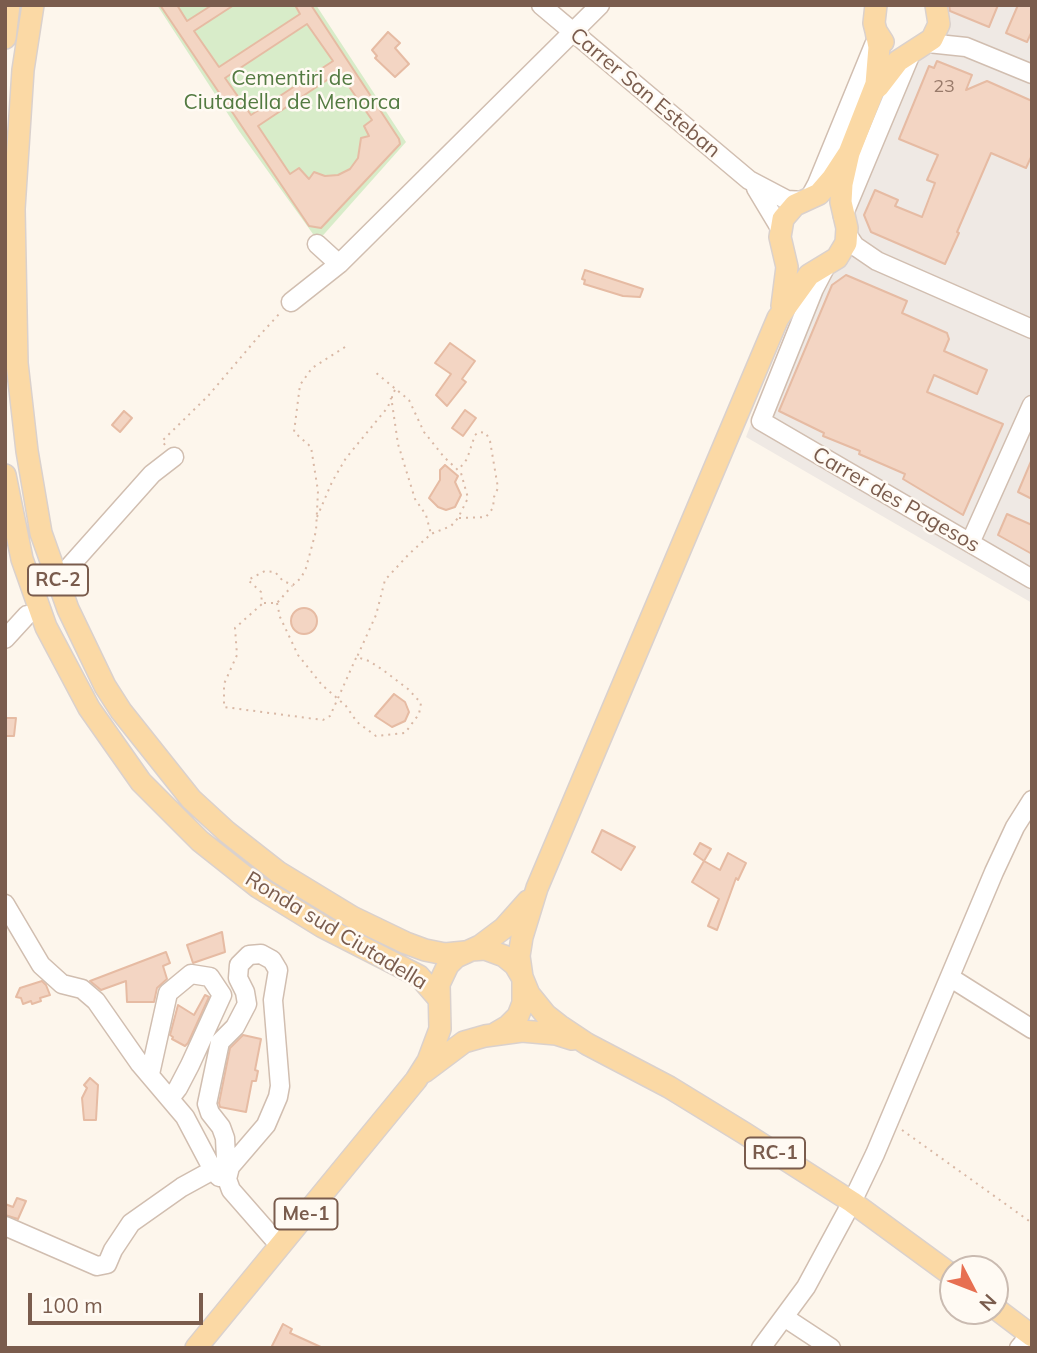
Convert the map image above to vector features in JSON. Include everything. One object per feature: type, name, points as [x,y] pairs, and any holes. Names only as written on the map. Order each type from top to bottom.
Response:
[{"type":"main road","points":[[5,38],[9,5]]},
{"type":"main road","name":"Ronda sud Ciutadella","points":[[33,5],[23,70],[14,209],[17,363],[27,451],[41,534],[68,609],[105,686],[121,711],[191,799],[227,832],[278,873],[352,917],[425,950],[445,954],[468,951]]},
{"type":"main road","name":"Me-1","points":[[871,101],[879,69],[879,47],[873,15],[875,6]]},
{"type":"main road","name":"Me-1","points":[[416,1080],[464,1042],[509,1026],[518,1016],[524,996],[519,956],[537,888],[779,318],[809,275],[842,251],[845,225],[842,184],[849,153],[871,101],[888,72],[898,61],[935,34],[938,12]]},
{"type":"main road","points":[[876,31],[891,48],[920,47]]},
{"type":"main road","name":"Me-1","points":[[779,318],[786,277],[786,260],[781,237],[788,211],[819,194],[849,153]]},
{"type":"main road","points":[[806,201],[828,203],[845,225]]},
{"type":"main road","points":[[781,237],[796,262],[810,267],[829,262]]},
{"type":"main road","name":"Ronda sud Ciutadella","points":[[5,475],[22,559],[46,627],[89,708],[141,782],[200,841],[258,887],[323,927],[419,976],[439,1002]]},
{"type":"main road","name":"Me-1","points":[[196,1348],[416,1080],[428,1061],[440,1029],[439,985],[442,974],[456,957],[505,928],[537,888]]},
{"type":"main road","points":[[468,951],[485,949],[504,956],[515,965],[523,979]]},
{"type":"main road","name":"RC-1","points":[[523,979],[529,994],[546,1015],[587,1045]]},
{"type":"main road","points":[[439,1002],[447,1019],[457,1029],[471,1035],[491,1034]]},
{"type":"main road","name":"RC-1","points":[[491,1034],[522,1031],[556,1034],[587,1045],[669,1087],[852,1202],[939,1266]]},
{"type":"main road","points":[[1009,1322],[1027,1340]]},
{"type":"street","name":"Carrer San Esteban","points":[[541,5],[759,188],[787,200],[806,201]]},
{"type":"street","points":[[291,302],[339,264],[600,5]]},
{"type":"street","points":[[938,12],[958,38],[979,52]]},
{"type":"street","points":[[806,201],[817,184],[867,66],[876,31]]},
{"type":"street","points":[[1032,74],[979,52],[954,45],[920,47],[845,225],[855,246],[877,261],[1032,329]]},
{"type":"street","name":"Carrer San Esteban","points":[[749,180],[766,201],[781,237]]},
{"type":"street","points":[[317,243],[339,264]]},
{"type":"street","points":[[829,262],[854,257],[877,261]]},
{"type":"street","name":"Carrer des Pagesos","points":[[829,262],[761,421],[1032,579]]},
{"type":"street","points":[[970,543],[1032,405]]},
{"type":"street","points":[[70,566],[152,474],[174,457]]},
{"type":"street","points":[[5,639],[27,615]]},
{"type":"street","points":[[761,1348],[806,1287],[852,1202],[1015,827],[1032,800]]},
{"type":"street","points":[[5,904],[41,965],[62,984],[82,989],[96,1001],[149,1074],[171,1097],[224,1180],[280,1246]]},
{"type":"street","points":[[261,954],[272,960],[278,970],[273,1000],[280,1086],[266,1125],[230,1167],[224,1180],[225,1138],[207,1104],[220,1042],[235,1027],[247,1004],[247,997],[238,978],[239,965],[249,956],[261,954]]},
{"type":"street","points":[[149,1074],[168,993],[191,974],[210,977],[222,995],[190,1065],[171,1097]]},
{"type":"street","points":[[951,978],[1032,1029]]},
{"type":"street","points":[[5,1226],[97,1266],[107,1264],[131,1223],[182,1187],[224,1180]]},
{"type":"street","points":[[784,1317],[831,1348]]},
{"type":"path","points":[[174,457],[162,440],[208,396],[258,335],[291,302]]},
{"type":"path","points":[[345,347],[312,368],[300,385],[293,432],[311,447],[318,491],[316,531],[306,568],[301,578],[277,603],[262,604],[235,628],[237,655],[224,684],[224,707],[323,720],[330,716],[376,615],[385,580],[431,534],[451,526],[468,498],[461,473],[424,432],[409,400],[375,372]]},
{"type":"path","points":[[317,520],[323,501],[346,458],[388,407],[396,389]]},
{"type":"path","points":[[392,397],[398,444],[405,472],[415,499],[426,515],[431,534]]},
{"type":"path","points":[[458,470],[467,459],[475,435],[479,432],[485,433],[491,441],[498,488],[493,508],[486,517],[458,518]]},
{"type":"path","points":[[262,604],[261,592],[248,580],[256,575],[265,571],[275,572],[283,581],[293,585]]},
{"type":"path","points":[[277,603],[280,617],[298,655],[312,674],[346,706],[356,722],[376,736],[405,733],[419,714],[421,703],[408,689],[369,661],[357,657]]},
{"type":"path","points":[[889,1121],[1032,1223]]},
{"type":"shaded area","points":[[946,5],[1032,5],[1032,603],[746,437],[798,300],[848,263],[857,236],[849,210],[903,65],[937,52],[951,22]]},
{"type":"green space","name":"Cementiri de Ciutadella de Menorca","points":[[157,5],[316,5],[406,142],[318,241],[239,131]]},
{"type":"building","points":[[160,5],[177,5],[187,21],[212,5],[234,5],[194,31],[219,67],[300,14],[295,5],[311,5],[400,144],[321,228],[309,226]],"holes":[[[307,24],[333,61],[251,115],[225,78]],[[339,72],[372,120],[364,126],[369,136],[361,138],[358,158],[350,169],[338,175],[325,176],[314,172],[309,179],[299,168],[290,174],[258,126]]]},
{"type":"building","points":[[949,5],[998,5],[989,27],[950,11]]},
{"type":"building","points":[[1018,5],[1032,5],[1032,31],[1027,42],[1006,33]]},
{"type":"building","points":[[388,32],[400,43],[395,48],[409,64],[395,77],[375,58],[377,56],[372,50]]},
{"type":"building","points":[[937,61],[972,75],[966,90],[987,81],[1032,101],[1032,155],[1026,168],[991,153],[945,264],[871,232],[864,215],[875,190],[898,200],[895,206],[922,217],[935,183],[927,180],[938,155],[899,139],[929,66],[934,68]]},
{"type":"building","points":[[585,270],[643,289],[640,297],[623,296],[584,284],[585,280],[582,279]]},
{"type":"building","points":[[846,275],[907,301],[902,313],[947,333],[949,339],[944,351],[987,370],[977,394],[934,375],[927,392],[1003,424],[963,515],[903,479],[905,474],[823,436],[824,433],[779,411],[832,285]]},
{"type":"building","points":[[450,343],[475,361],[462,379],[466,382],[447,406],[436,395],[451,374],[435,363]]},
{"type":"building","points":[[465,410],[476,418],[463,436],[452,428]]},
{"type":"building","points":[[124,411],[132,418],[120,432],[112,425]]},
{"type":"building","points":[[1032,459],[1032,499],[1018,492]]},
{"type":"building","points":[[445,465],[458,476],[455,482],[461,495],[455,507],[446,510],[438,507],[429,498],[440,480],[440,470]]},
{"type":"building","points":[[1007,514],[1032,525],[1032,554],[998,535]]},
{"type":"building","points":[[304,608],[313,612],[317,621],[313,630],[304,634],[295,630],[291,621],[295,612]]},
{"type":"building","points":[[394,694],[405,702],[409,712],[405,721],[392,727],[375,716]]},
{"type":"building","points":[[5,718],[16,718],[14,736],[5,736]]},
{"type":"building","points":[[602,830],[635,847],[621,870],[592,852]]},
{"type":"building","points":[[700,843],[711,849],[704,861],[694,854]]},
{"type":"building","points":[[728,853],[746,863],[738,880],[736,878],[717,930],[708,926],[719,899],[692,882],[704,861],[720,870]]},
{"type":"building","points":[[222,932],[225,952],[193,963],[187,945]]},
{"type":"building","points":[[166,952],[170,963],[163,966],[167,979],[157,988],[154,1002],[127,1002],[126,981],[101,990],[90,981]]},
{"type":"building","points":[[42,981],[50,995],[40,998],[41,1001],[23,1004],[21,998],[16,997],[20,988]]},
{"type":"building","points":[[205,995],[209,997],[188,1043],[185,1046],[172,1039],[170,1035],[178,1005],[194,1015]]},
{"type":"building","points":[[243,1035],[261,1039],[255,1070],[258,1071],[256,1081],[252,1081],[246,1112],[220,1107],[219,1103],[230,1048]]},
{"type":"building","points":[[90,1078],[98,1085],[96,1120],[84,1120],[82,1098],[87,1088],[84,1085]]},
{"type":"building","points":[[17,1198],[26,1201],[18,1219],[5,1215],[5,1204],[13,1207]]},
{"type":"building","points":[[283,1324],[292,1329],[290,1333],[323,1348],[271,1348]]}]
